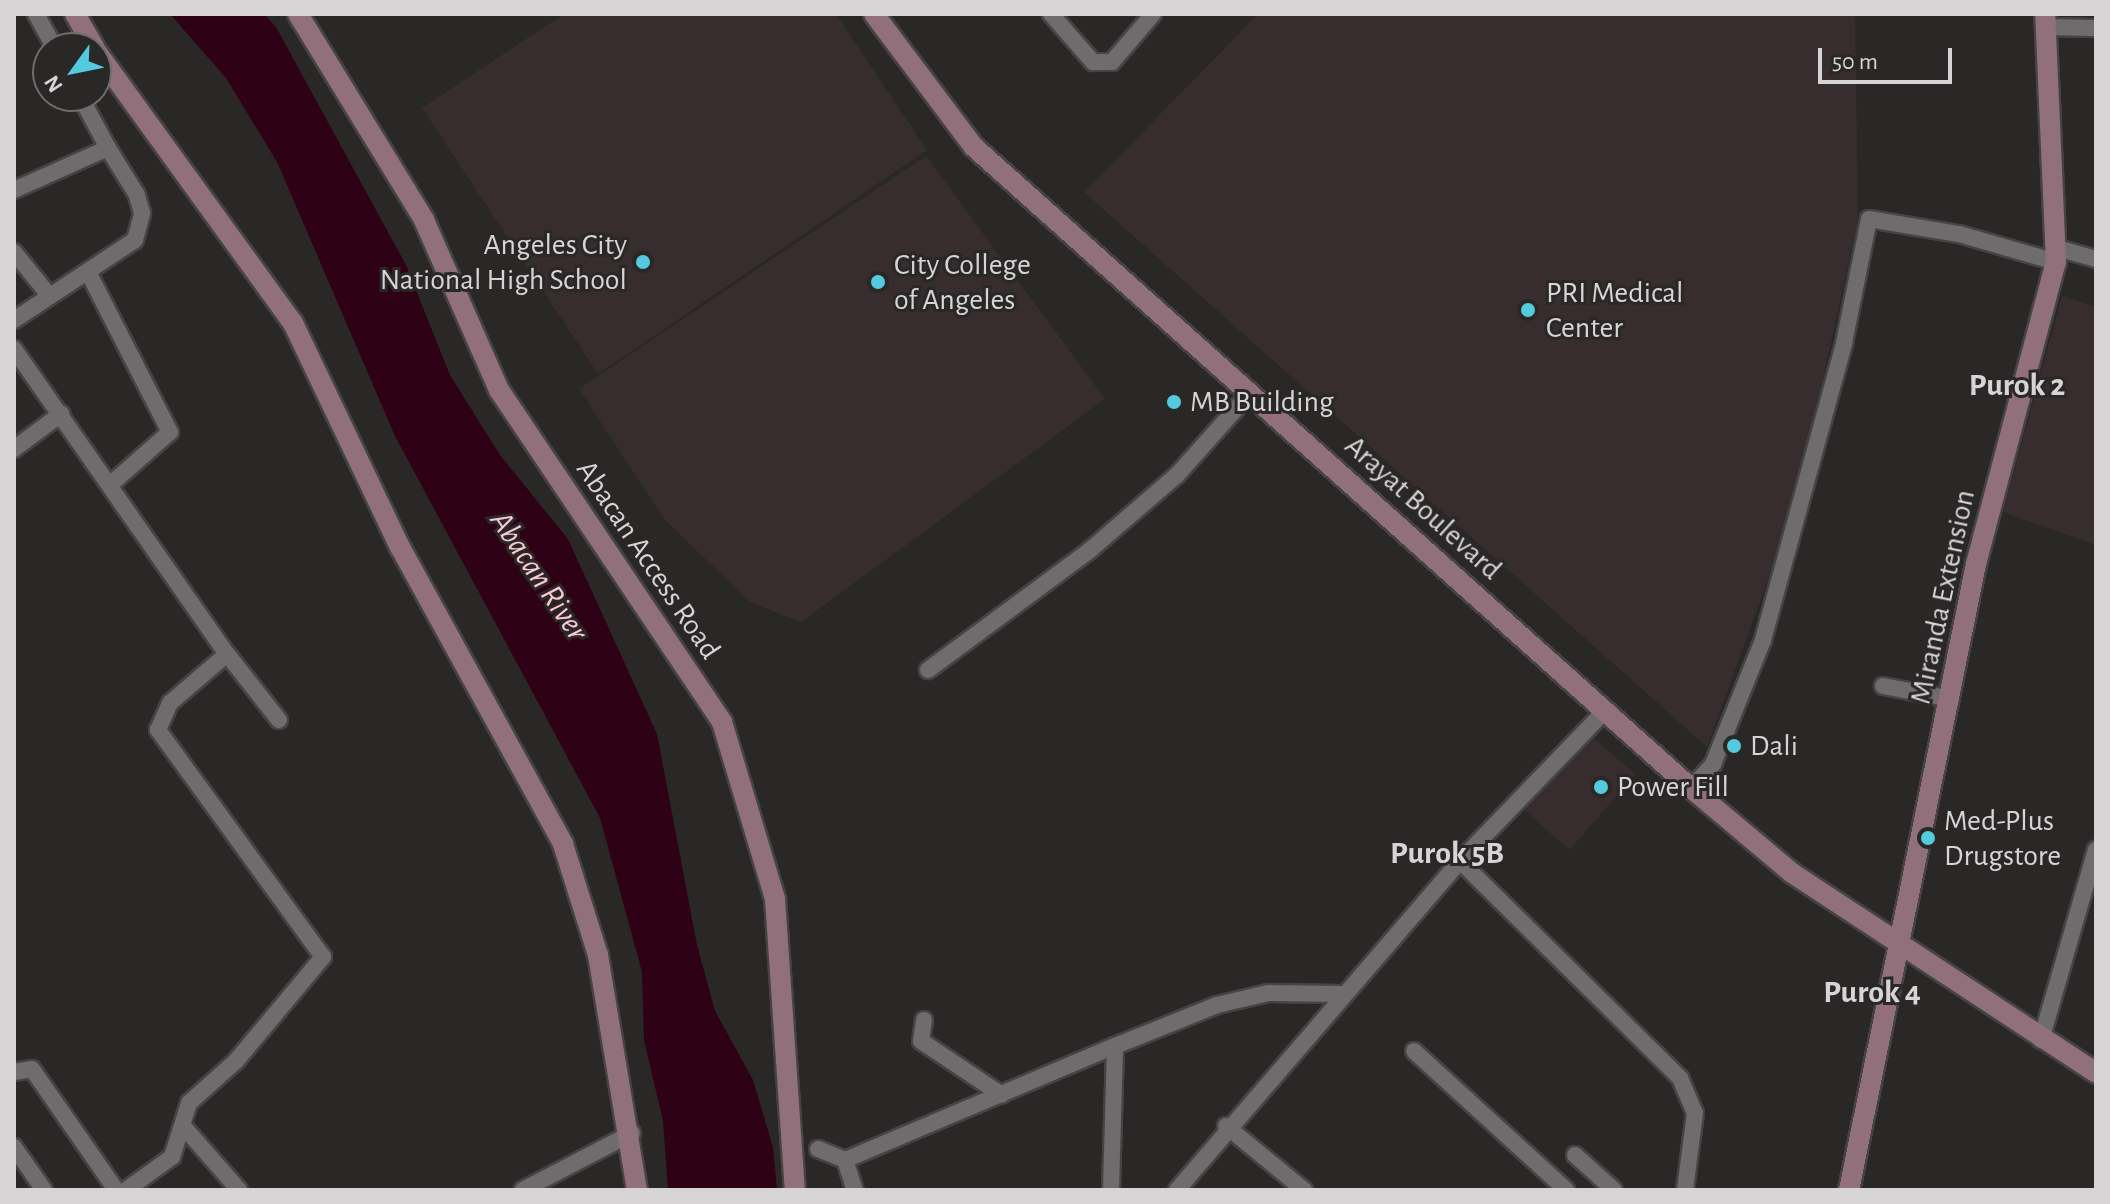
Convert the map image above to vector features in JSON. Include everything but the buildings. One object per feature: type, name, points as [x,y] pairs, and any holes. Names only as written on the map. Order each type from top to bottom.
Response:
[{"type":"main road","points":[[75,14],[85,32]]},
{"type":"main road","name":"Abacan Access Road","points":[[298,14],[424,220],[499,390],[722,722],[775,899],[795,1190]]},
{"type":"main road","name":"Arayat Boulevard","points":[[874,14],[974,147],[1691,788],[1792,873],[1897,946],[2096,1073]]},
{"type":"main road","name":"Miranda Extension","points":[[1849,1190],[1976,564],[2056,255],[2045,20]]},
{"type":"main road","points":[[112,73],[293,323],[400,547],[563,844],[598,955],[632,1133],[637,1190]]},
{"type":"street","points":[[36,14],[46,32]]},
{"type":"street","points":[[1051,14],[1093,62],[1112,62],[1153,14]]},
{"type":"street","points":[[2045,20],[2096,28]]},
{"type":"street","points":[[14,320],[48,294],[128,249],[141,228],[137,195],[89,112]]},
{"type":"street","points":[[14,190],[108,148]]},
{"type":"street","points":[[1691,788],[1713,764],[1763,640],[1844,343],[1869,219],[2056,255],[2096,259]]},
{"type":"street","points":[[14,252],[48,294]]},
{"type":"street","points":[[88,272],[170,432],[111,484]]},
{"type":"street","points":[[14,349],[227,654],[279,720]]},
{"type":"street","points":[[928,670],[1090,550],[1177,475],[1250,393]]},
{"type":"street","points":[[14,449],[61,414]]},
{"type":"street","points":[[126,1190],[172,1157],[189,1103],[236,1061],[323,957],[158,730],[170,703],[227,654]]},
{"type":"street","points":[[1883,686],[1951,699]]},
{"type":"street","points":[[1177,1190],[1226,1126],[1460,861],[1605,711]]},
{"type":"street","points":[[2041,1040],[2096,850]]},
{"type":"street","points":[[1460,861],[1680,1078],[1695,1113],[1685,1190]]},
{"type":"street","points":[[818,1149],[845,1160],[1217,1005],[1268,993],[1342,994]]},
{"type":"street","points":[[924,1020],[921,1041],[1002,1095]]},
{"type":"street","points":[[1111,1190],[1115,1046]]},
{"type":"street","points":[[1414,1051],[1566,1190]]},
{"type":"street","points":[[14,1072],[32,1069],[116,1190]]},
{"type":"street","points":[[183,1126],[239,1190]]},
{"type":"street","points":[[1226,1126],[1304,1190]]},
{"type":"street","points":[[523,1190],[632,1133]]},
{"type":"street","points":[[14,1147],[44,1190]]},
{"type":"street","points":[[1575,1155],[1614,1190]]},
{"type":"street","points":[[845,1160],[855,1190]]},
{"type":"shaded area","name":"Angeles City National High School","points":[[564,14],[836,14],[927,150],[598,374],[422,108]]},
{"type":"shaded area","name":"PRI Medical Center","points":[[1258,14],[1855,14],[1858,221],[1795,505],[1707,747],[1084,192]]},
{"type":"shaded area","name":"City College of Angeles","points":[[926,156],[1105,399],[801,622],[750,602],[665,520],[579,389]]},
{"type":"shaded area","points":[[2062,296],[2096,307],[2096,545],[2003,512]]},
{"type":"shaded area","points":[[1590,735],[1635,774],[1570,850],[1524,810]]},
{"type":"water","name":"Abacan River","points":[[170,14],[264,14],[276,27],[406,265],[450,375],[500,455],[568,539],[657,734],[697,945],[715,1011],[753,1080],[773,1147],[777,1190],[668,1190],[663,1121],[644,1040],[642,972],[600,818],[395,436],[277,162],[226,78]]},
{"type":"place","name":"Angeles City National High School","points":[[643,262]]},
{"type":"place","name":"City College of Angeles","points":[[878,282]]},
{"type":"place","name":"PRI Medical Center","points":[[1528,310]]},
{"type":"place","name":"MB Building","points":[[1174,402]]},
{"type":"place","name":"Dali","points":[[1734,746]]},
{"type":"place","name":"Power Fill","points":[[1601,787]]},
{"type":"place","name":"Med-Plus Drugstore","points":[[1928,838]]},
{"type":"district","name":"Purok 2","points":[[2017,385]]},
{"type":"district","name":"Purok 5B","points":[[1447,853]]},
{"type":"district","name":"Purok 4","points":[[1872,992]]}]
